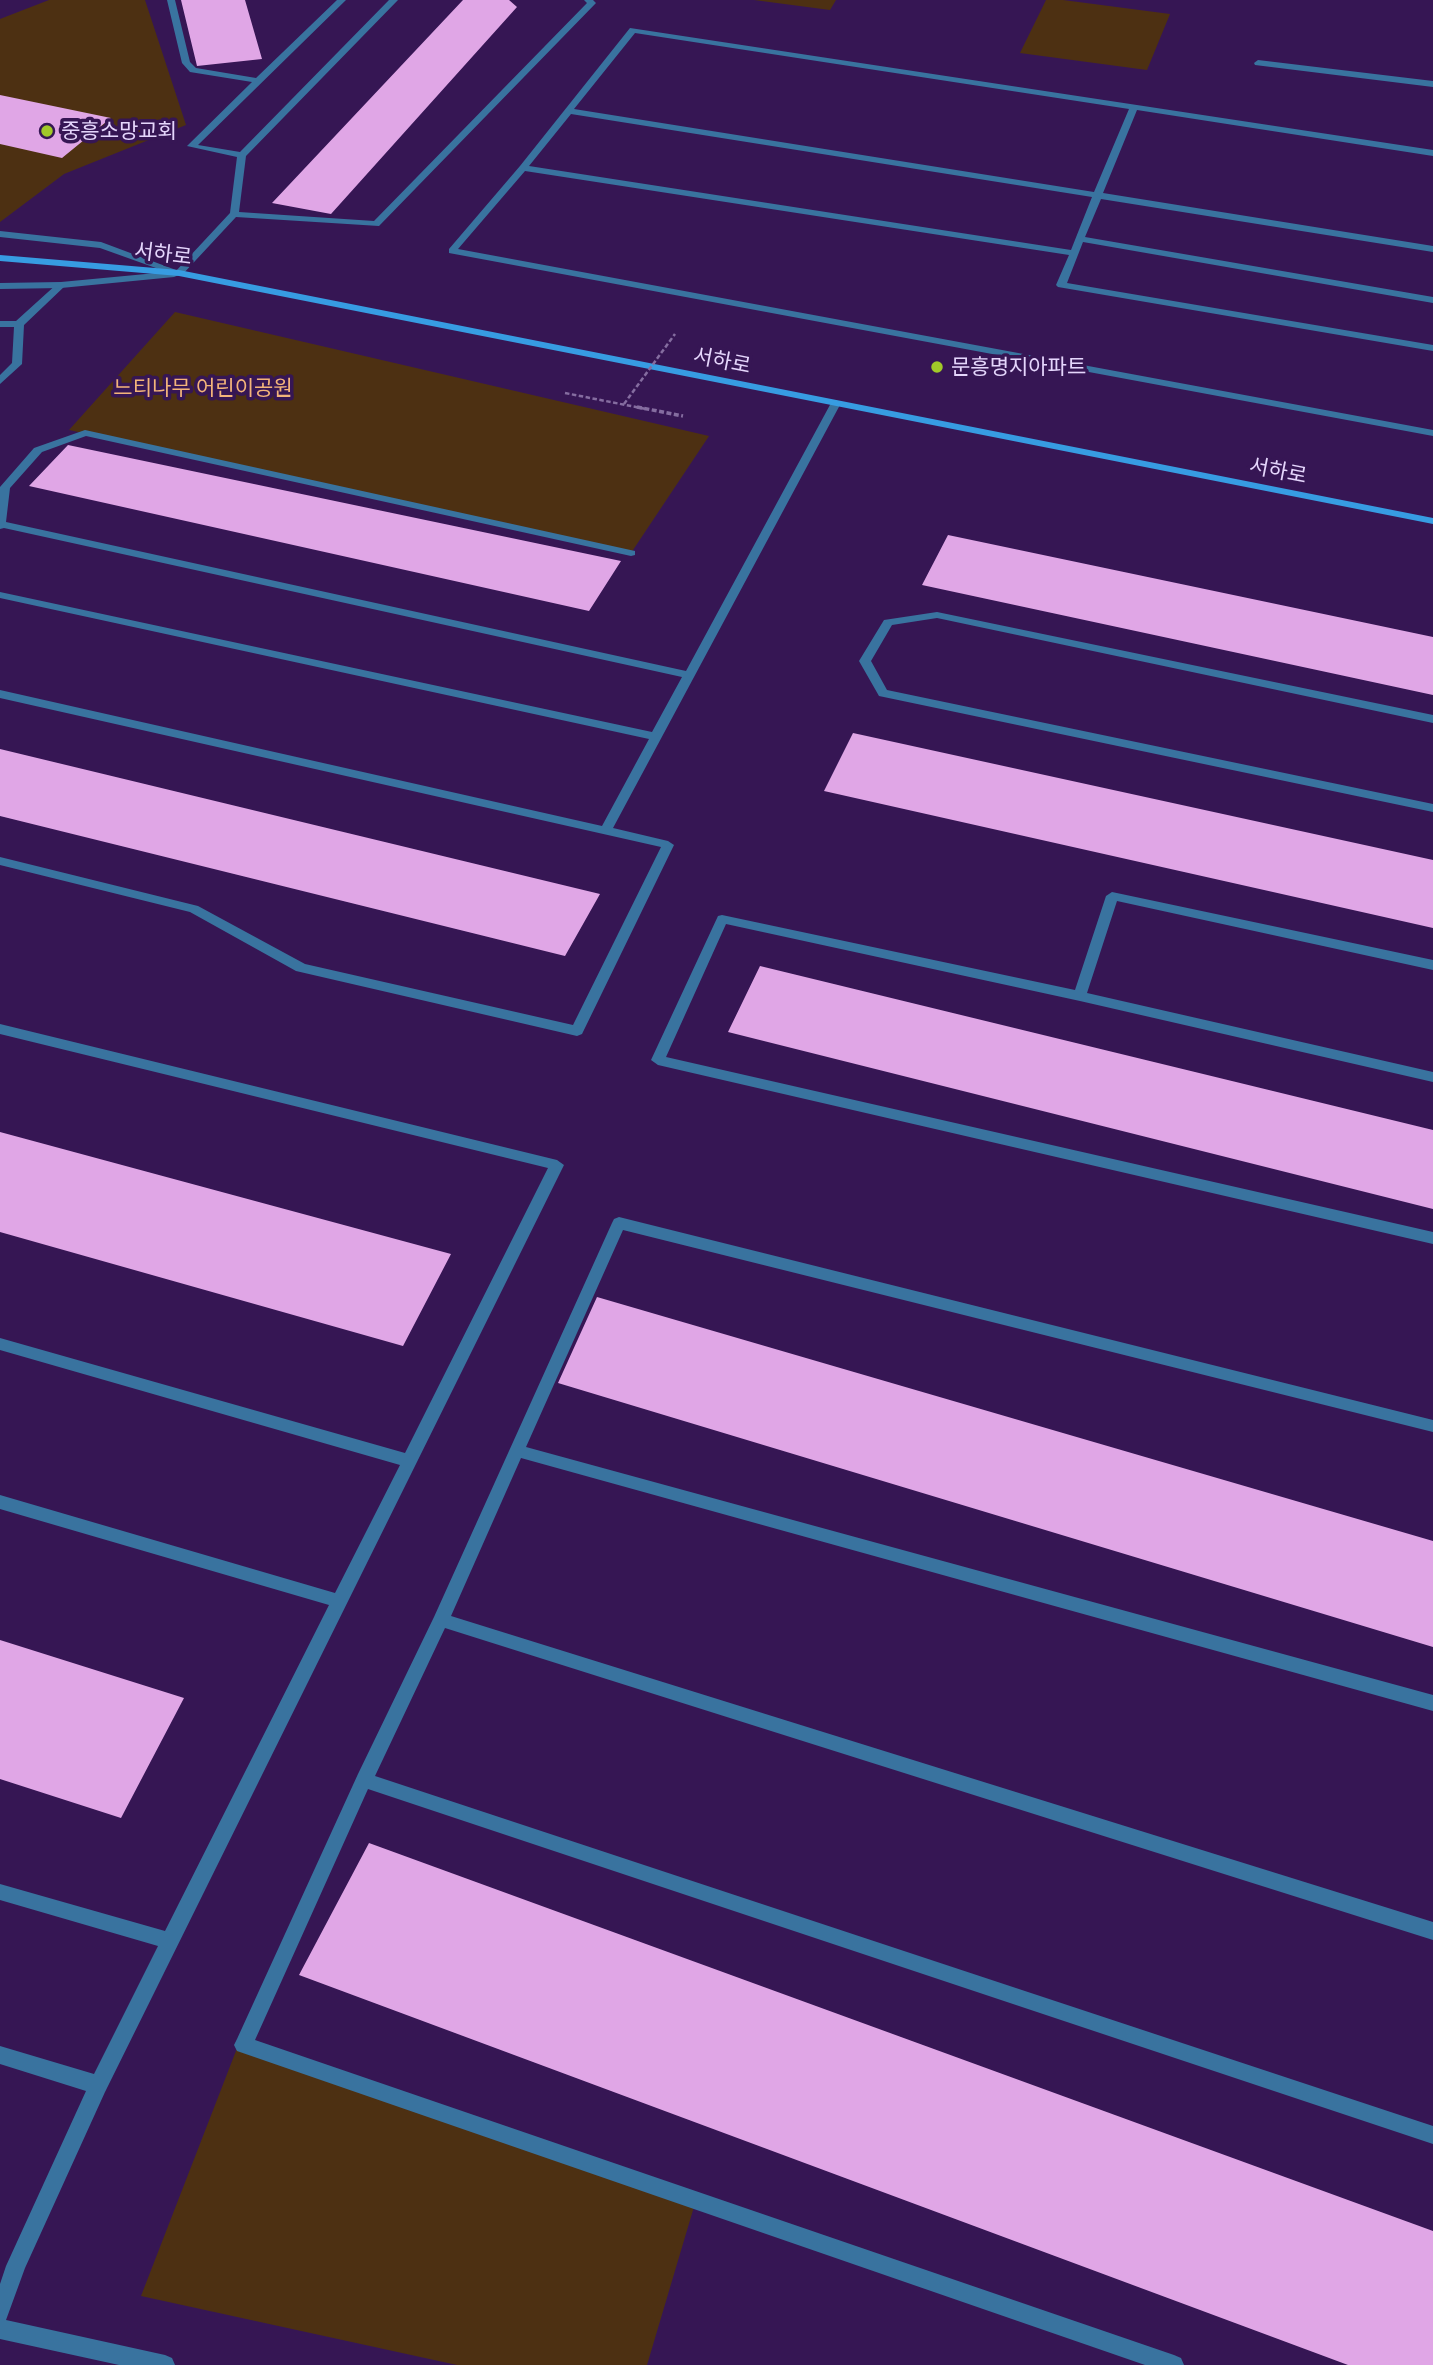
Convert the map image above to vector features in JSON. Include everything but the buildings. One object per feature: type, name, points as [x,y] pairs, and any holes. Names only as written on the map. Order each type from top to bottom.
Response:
[{"type":"main road","name":"서하로","points":[[0,258],[179,274],[1433,521]]},
{"type":"street","points":[[171,0],[186,63],[193,70],[258,81]]},
{"type":"street","points":[[242,155],[191,146],[342,0]]},
{"type":"street","points":[[0,286],[61,285],[179,274],[234,214],[242,155],[394,0]]},
{"type":"street","points":[[234,214],[376,224],[592,3],[589,0]]},
{"type":"street","points":[[1433,153],[633,30],[523,169],[452,251],[1433,433]]},
{"type":"street","points":[[1258,63],[1433,84]]},
{"type":"street","points":[[1134,106],[1061,285],[1433,348]]},
{"type":"street","points":[[570,111],[1096,197],[1433,248]]},
{"type":"street","points":[[523,169],[1073,253]]},
{"type":"street","points":[[0,234],[101,245],[179,274]]},
{"type":"street","points":[[1079,239],[1433,300]]},
{"type":"street","points":[[0,324],[19,324],[61,285]]},
{"type":"street","points":[[0,381],[17,364],[19,324]]},
{"type":"street","points":[[605,831],[836,403]]},
{"type":"street","points":[[631,553],[85,433],[38,450],[5,487],[1,525],[689,675]]},
{"type":"street","points":[[0,595],[656,737]]},
{"type":"street","points":[[1433,719],[937,615],[888,622],[865,661],[883,693],[1433,808]]},
{"type":"street","points":[[0,694],[668,845],[577,1031],[301,968],[194,909],[0,861]]},
{"type":"street","points":[[1080,996],[1112,896],[1433,965]]},
{"type":"street","points":[[1433,1077],[1080,996],[722,919],[657,1060],[1433,1238]]},
{"type":"street","points":[[0,1029],[557,1166],[98,2085],[16,2266],[0,2313]]},
{"type":"street","points":[[1174,2365],[243,2045],[441,1620],[619,1223],[1433,1426]]},
{"type":"street","points":[[0,1344],[409,1461]]},
{"type":"street","points":[[518,1451],[1433,1703]]},
{"type":"street","points":[[0,1502],[339,1601]]},
{"type":"street","points":[[441,1620],[1433,1931]]},
{"type":"street","points":[[365,1780],[1433,2136]]},
{"type":"street","points":[[0,1892],[169,1941]]},
{"type":"street","points":[[0,2055],[98,2085]]},
{"type":"street","points":[[0,2329],[165,2365]]},
{"type":"path","points":[[624,404],[675,334]]},
{"type":"path","points":[[565,393],[684,416]]},
{"type":"green space","points":[[49,0],[145,0],[186,125],[64,174],[0,222],[0,19]]},
{"type":"green space","points":[[754,0],[836,0],[830,10]]},
{"type":"green space","points":[[1046,0],[1170,14],[1147,70],[1020,53]]},
{"type":"green space","name":"느티나무 어린이공원","points":[[175,312],[709,436],[631,553],[69,430]]},
{"type":"green space","points":[[241,2038],[696,2200],[647,2365],[457,2365],[141,2296]]},
{"type":"place","name":"중흥소망교회","points":[[47,131]]},
{"type":"place","name":"문흥명지아파트","points":[[937,367]]}]
